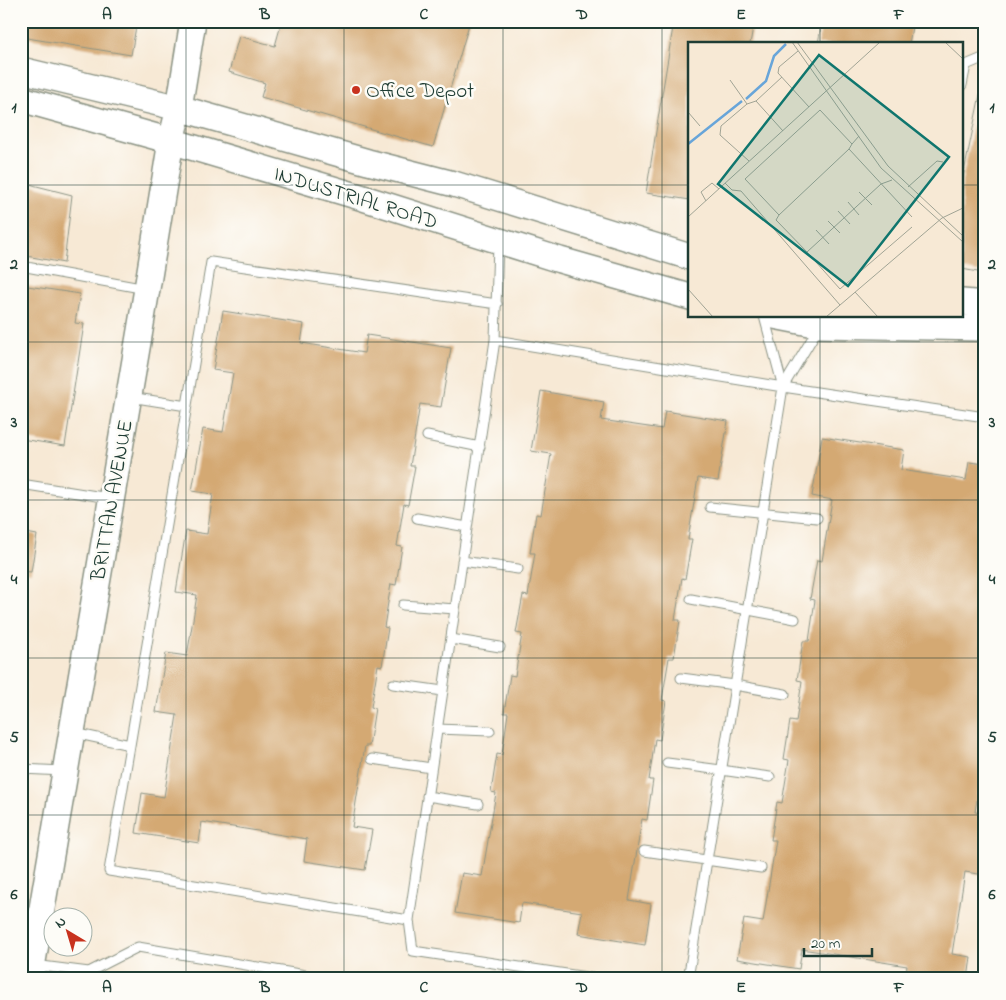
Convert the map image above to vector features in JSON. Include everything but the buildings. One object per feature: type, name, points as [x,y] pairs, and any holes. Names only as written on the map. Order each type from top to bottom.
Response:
[{"type":"main road","name":"BRITTAN AVENUE","points":[[31,972],[171,141],[179,108],[193,21]]},
{"type":"main road","name":"INDUSTRIAL ROAD","points":[[21,70],[179,108],[368,162],[454,184],[688,256]]},
{"type":"main road","name":"INDUSTRIAL ROAD","points":[[21,99],[171,141],[360,197],[569,263],[688,296]]},
{"type":"main road","points":[[964,302],[985,304]]},
{"type":"main road","points":[[784,318],[820,325],[985,328]]},
{"type":"lane","points":[[964,75],[966,65],[985,57]]},
{"type":"lane","points":[[498,241],[495,340],[409,920],[413,951],[600,979]]},
{"type":"lane","points":[[409,920],[109,871],[211,262],[496,304]]},
{"type":"lane","points":[[21,266],[147,289]]},
{"type":"lane","points":[[765,318],[783,387]]},
{"type":"lane","points":[[688,979],[783,387],[820,325]]},
{"type":"lane","points":[[495,340],[783,387],[985,417]]},
{"type":"lane","points":[[129,397],[186,406]]},
{"type":"lane","points":[[427,436],[480,447]]},
{"type":"lane","points":[[21,484],[112,499]]},
{"type":"lane","points":[[710,507],[817,518]]},
{"type":"lane","points":[[417,518],[467,527]]},
{"type":"lane","points":[[462,561],[518,569]]},
{"type":"lane","points":[[691,599],[795,619]]},
{"type":"lane","points":[[403,605],[455,609]]},
{"type":"lane","points":[[451,639],[500,647]]},
{"type":"lane","points":[[681,678],[785,694]]},
{"type":"lane","points":[[393,684],[443,691]]},
{"type":"lane","points":[[437,729],[490,731]]},
{"type":"lane","points":[[72,733],[130,745]]},
{"type":"lane","points":[[372,760],[431,768]]},
{"type":"lane","points":[[667,763],[770,777]]},
{"type":"lane","points":[[21,769],[65,771]]},
{"type":"lane","points":[[427,796],[478,804]]},
{"type":"lane","points":[[644,851],[761,868]]},
{"type":"lane","points":[[31,972],[89,972],[138,947],[329,979]]},
{"type":"place","name":"Office Depot","points":[[356,90]]}]
